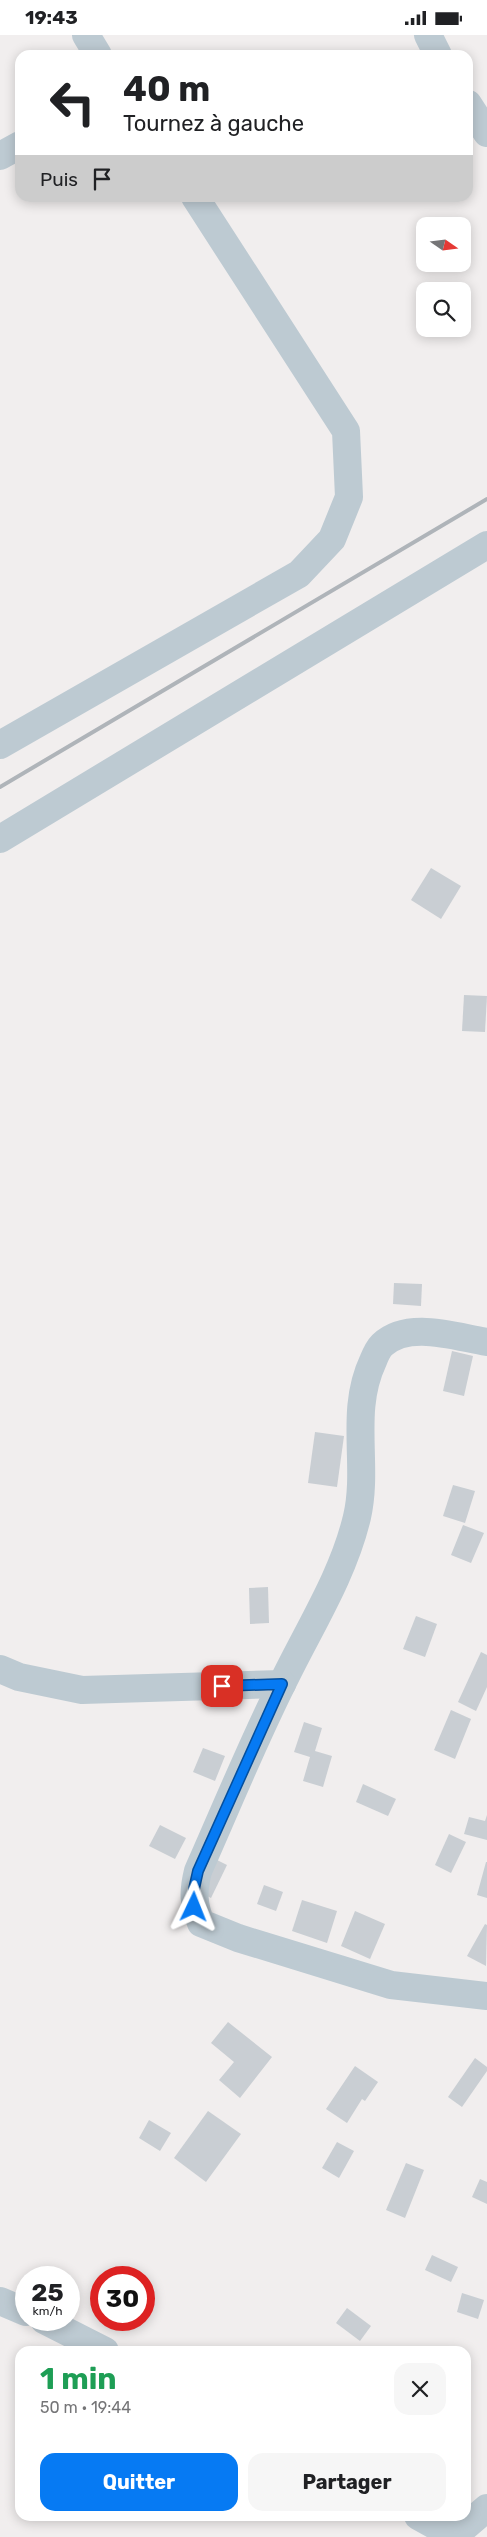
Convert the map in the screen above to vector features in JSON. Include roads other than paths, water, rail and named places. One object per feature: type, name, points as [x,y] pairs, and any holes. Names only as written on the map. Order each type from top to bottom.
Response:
[{"type":"street","points":[[86,35],[95,50]]},
{"type":"street","points":[[428,35],[436,50]]},
{"type":"street","points":[[0,156],[15,148]]},
{"type":"street","points":[[0,745],[298,574],[332,539],[349,497],[346,431],[198,202]]},
{"type":"street","points":[[0,839],[487,545]]},
{"type":"street","points":[[487,1342],[418,1332],[395,1335],[380,1346],[370,1367],[359,1411],[361,1467],[358,1515],[346,1556],[282,1684],[198,1871],[194,1889],[194,1907],[201,1923],[238,1938],[391,1985],[487,1996]]},
{"type":"street","points":[[0,1669],[19,1677],[82,1690],[282,1684]]},
{"type":"street","points":[[0,2301],[15,2307]]},
{"type":"street","points":[[66,2331],[95,2346]]},
{"type":"street","points":[[427,2521],[455,2537],[487,2508]]},
{"type":"railway","points":[[0,787],[487,499]]}]
